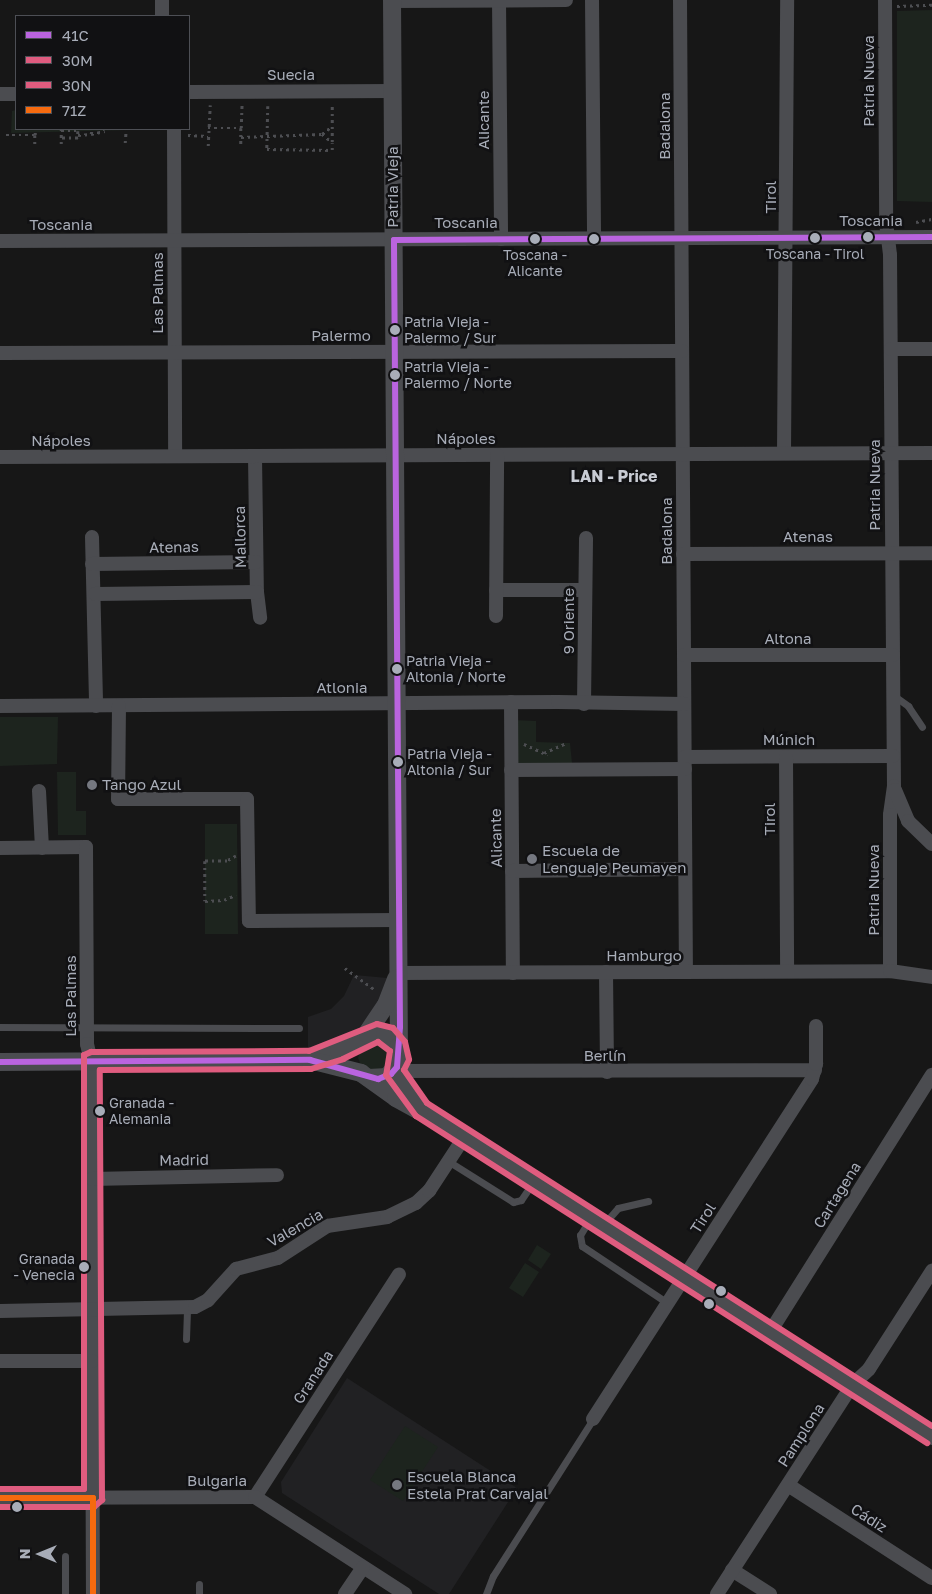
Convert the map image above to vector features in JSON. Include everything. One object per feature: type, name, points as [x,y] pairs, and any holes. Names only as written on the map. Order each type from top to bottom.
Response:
[{"type":"street","points":[[162,0],[162,15]]},
{"type":"street","points":[[392,0],[566,0]]},
{"type":"street","name":"Patria Vieja","points":[[392,0],[399,1051]]},
{"type":"street","name":"Alicante","points":[[499,0],[500,239]]},
{"type":"street","points":[[592,0],[594,239]]},
{"type":"street","name":"Badalona","points":[[680,0],[686,972]]},
{"type":"street","name":"Tirol","points":[[784,453],[787,0]]},
{"type":"street","name":"Patria Nueva","points":[[888,3],[886,222],[890,237],[894,786],[890,815],[890,971]]},
{"type":"street","name":"Suecia","points":[[190,92],[393,91]]},
{"type":"street","points":[[0,94],[15,94]]},
{"type":"street","name":"Las Palmas","points":[[174,132],[174,456]]},
{"type":"street","name":"Toscania","points":[[0,241],[932,237]]},
{"type":"street","points":[[891,349],[932,349]]},
{"type":"street","name":"Palermo","points":[[0,353],[682,351]]},
{"type":"street","name":"Nápoles","points":[[0,457],[932,453]]},
{"type":"street","points":[[496,616],[497,455]]},
{"type":"street","name":"Mallorca","points":[[255,456],[256,562],[260,618]]},
{"type":"street","points":[[92,537],[95,594],[96,706]]},
{"type":"street","name":"9 Oriente","points":[[584,704],[586,538]]},
{"type":"street","name":"Atenas","points":[[684,554],[932,553]]},
{"type":"street","name":"Atenas","points":[[92,564],[256,562]]},
{"type":"street","points":[[496,590],[585,590]]},
{"type":"street","points":[[95,594],[257,592]]},
{"type":"street","name":"Altona","points":[[684,656],[892,655]]},
{"type":"street","name":"Alicante","points":[[511,702],[513,973]]},
{"type":"street","name":"Atlonia","points":[[0,706],[511,702],[684,704]]},
{"type":"street","points":[[119,706],[118,799],[247,799],[250,921],[397,920]]},
{"type":"street","name":"Múnich","points":[[511,770],[786,757],[893,756]]},
{"type":"street","name":"Tirol","points":[[786,757],[787,971]]},
{"type":"street","points":[[894,786],[908,821],[932,844]]},
{"type":"street","points":[[0,848],[42,848],[39,792]]},
{"type":"street","name":"Las Palmas","points":[[42,848],[86,847],[87,1027],[91,1061],[93,1594]]},
{"type":"street","points":[[512,871],[685,868]]},
{"type":"street","points":[[890,971],[932,977]]},
{"type":"street","name":"Hamburgo","points":[[398,973],[890,971]]},
{"type":"street","points":[[606,972],[607,1072]]},
{"type":"street","name":"Patria Vieja","points":[[362,1038],[386,1005],[398,973]]},
{"type":"street","points":[[815,1070],[816,1026]]},
{"type":"street","points":[[0,1062],[310,1060],[383,1078],[394,1071],[399,1051],[393,1039],[385,1034],[362,1038],[310,1060]]},
{"type":"street","points":[[362,1038],[354,1054],[365,1075],[401,1101],[421,1109],[465,1136],[932,1436]]},
{"type":"street","name":"Tirol","points":[[593,1419],[669,1305],[815,1070]]},
{"type":"street","name":"Berlín","points":[[394,1071],[607,1072],[815,1070]]},
{"type":"street","points":[[394,1071],[421,1109]]},
{"type":"street","name":"Cartagena","points":[[770,1332],[928,1092],[932,1075]]},
{"type":"street","name":"Valencia","points":[[0,1311],[187,1308],[208,1300],[236,1269],[278,1258],[326,1226],[387,1217],[412,1206],[425,1196],[465,1136]]},
{"type":"street","name":"Madrid","points":[[92,1178],[277,1175]]},
{"type":"street","name":"Pamplona","points":[[717,1594],[852,1385],[868,1370],[932,1271]]},
{"type":"street","name":"Granada","points":[[255,1497],[399,1274]]},
{"type":"street","points":[[0,1361],[92,1361]]},
{"type":"street","name":"Cádiz","points":[[788,1484],[932,1578]]},
{"type":"street","name":"Bulgaria","points":[[0,1498],[255,1497],[405,1594]]},
{"type":"street","points":[[345,1594],[363,1567]]},
{"type":"street","points":[[732,1570],[770,1594]]},
{"type":"lane","points":[[893,695],[908,706],[922,728]]},
{"type":"lane","points":[[0,1027],[299,1028]]},
{"type":"lane","points":[[448,1161],[513,1202],[521,1200],[535,1181]]},
{"type":"lane","points":[[648,1201],[618,1208],[597,1221],[580,1235],[582,1246],[669,1305]]},
{"type":"lane","points":[[186,1339],[187,1308]]},
{"type":"lane","points":[[486,1594],[492,1576],[593,1419]]},
{"type":"lane","points":[[65,1556],[65,1594]]},
{"type":"lane","points":[[199,1584],[199,1594]]},
{"type":"path","points":[[888,3],[932,5]]},
{"type":"path","points":[[268,92],[267,149],[332,150],[332,91]]},
{"type":"path","points":[[208,146],[210,92]]},
{"type":"path","points":[[240,146],[243,92]]},
{"type":"path","points":[[240,137],[322,134],[332,127]]},
{"type":"path","points":[[208,128],[240,128]]},
{"type":"path","points":[[35,130],[35,144]]},
{"type":"path","points":[[61,144],[61,130],[78,131],[78,134],[91,134],[105,130]]},
{"type":"path","points":[[91,134],[92,130]]},
{"type":"path","points":[[125,143],[126,130]]},
{"type":"path","points":[[174,132],[208,136]]},
{"type":"path","points":[[61,138],[78,138],[78,134]]},
{"type":"path","points":[[322,134],[332,142]]},
{"type":"path","points":[[6,135],[35,135]]},
{"type":"path","points":[[511,738],[554,758]]},
{"type":"path","points":[[248,849],[227,861],[205,861],[205,901],[224,900],[249,890]]},
{"type":"path","points":[[345,968],[374,989]]},
{"type":"shaded area","points":[[932,10],[932,202],[897,201],[897,11]]},
{"type":"shaded area","points":[[15,110],[15,130],[129,130],[11,133],[12,111]]},
{"type":"shaded area","points":[[0,717],[58,717],[57,764],[0,766]]},
{"type":"shaded area","points":[[513,720],[536,721],[536,742],[570,743],[572,763],[518,764]]},
{"type":"shaded area","points":[[57,772],[76,772],[76,811],[86,811],[86,835],[58,835]]},
{"type":"shaded area","points":[[205,824],[237,824],[238,934],[205,934]]},
{"type":"shaded area","points":[[354,975],[388,978],[384,997],[358,1029],[324,1047],[308,1049],[308,1017],[331,1009],[344,996]]},
{"type":"shaded area","points":[[384,1040],[394,1056],[379,1073],[361,1065],[358,1058],[362,1046]]},
{"type":"shaded area","points":[[537,1245],[551,1254],[541,1269],[528,1260]]},
{"type":"shaded area","points":[[525,1263],[539,1272],[523,1297],[509,1288]]},
{"type":"shaded area","name":"Escuela Blanca Estela Prat Carvajal","points":[[347,1378],[517,1488],[449,1594],[439,1594],[282,1493],[281,1482]]},
{"type":"shaded area","points":[[405,1426],[438,1447],[403,1501],[370,1480]]},
{"type":"transit line","name":"41C","points":[[0,1062],[310,1060],[378,1079],[391,1074],[397,1067],[400,1027],[394,240],[932,237]]},
{"type":"transit line","name":"30N","points":[[0,1489],[84,1489],[84,1055],[91,1052],[309,1051],[377,1024],[393,1028],[405,1042],[409,1060],[404,1070],[427,1103],[932,1426]]},
{"type":"transit line","name":"30M","points":[[0,1507],[94,1507],[102,1500],[100,1070],[311,1069],[343,1059],[378,1042],[390,1051],[386,1075],[416,1116],[927,1443]]},
{"type":"transit line","name":"71Z","points":[[0,1498],[93,1498],[93,1594]]},
{"type":"place","name":"Toscana - Tirol","points":[[815,238]]},
{"type":"place","name":"Toscana - Alicante","points":[[535,239]]},
{"type":"place","name":"Patria Vieja - Palermo / Sur","points":[[395,330]]},
{"type":"place","name":"Patria Vieja - Palermo / Norte","points":[[395,375]]},
{"type":"place","name":"Patria Vieja - Altonia / Norte","points":[[397,669]]},
{"type":"place","name":"Patria Vieja - Altonia / Sur","points":[[398,762]]},
{"type":"place","name":"Tango Azul","points":[[92,785]]},
{"type":"place","name":"Escuela de Lenguaje Peumayen","points":[[532,859]]},
{"type":"place","name":"Granada - Alemania","points":[[100,1111]]},
{"type":"place","name":"Granada - Venecia","points":[[84,1267]]},
{"type":"place","name":"Escuela Blanca Estela Prat Carvajal","points":[[397,1485]]},
{"type":"district","name":"LAN - Price","points":[[614,476]]}]
